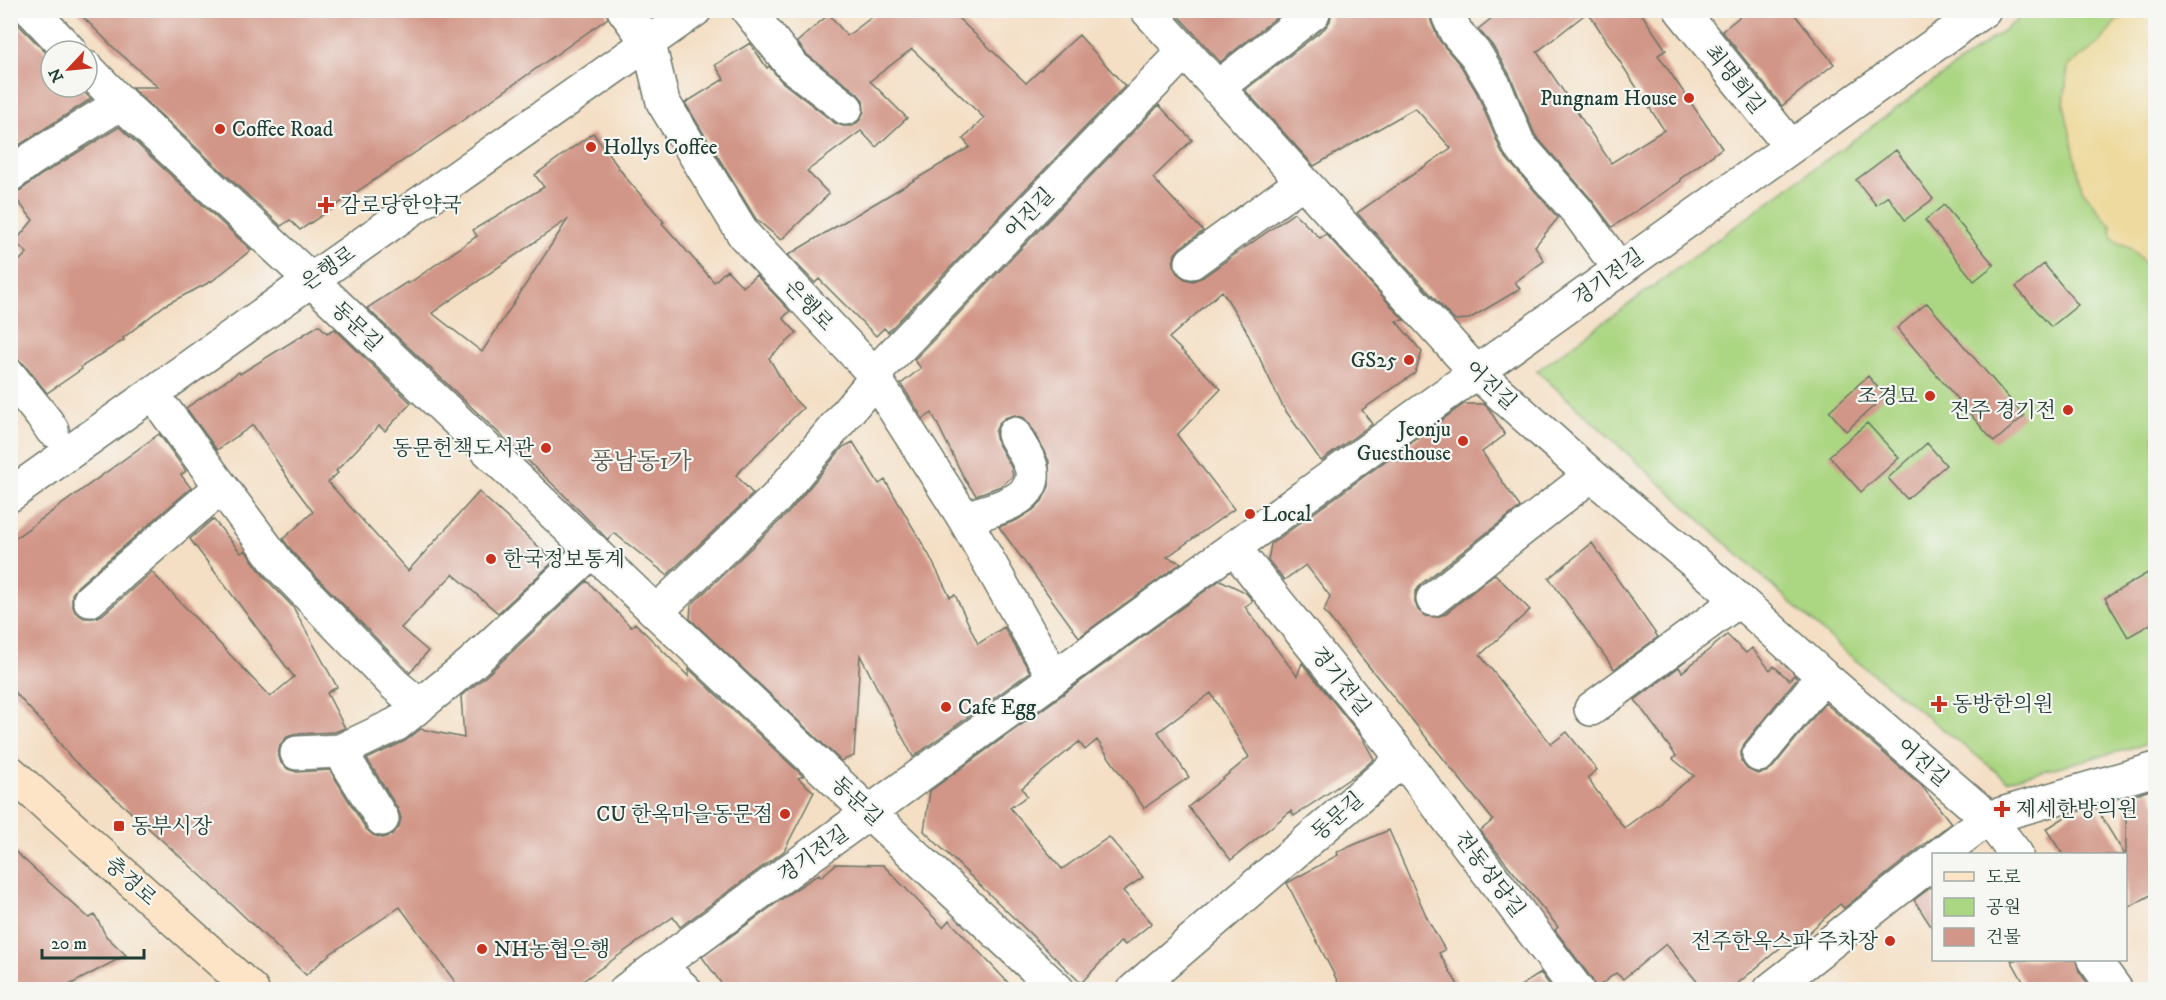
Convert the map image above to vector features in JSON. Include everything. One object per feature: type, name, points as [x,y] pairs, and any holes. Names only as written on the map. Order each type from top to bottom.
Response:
[{"type":"street","points":[[31,10],[59,39]]},
{"type":"street","name":"은행로","points":[[624,10],[649,44],[663,102],[744,235],[875,376]]},
{"type":"street","name":"은행로","points":[[10,495],[310,280],[695,10]]},
{"type":"street","points":[[748,10],[793,67],[846,108]]},
{"type":"street","name":"어진길","points":[[1147,10],[1476,372],[1591,475],[1739,600],[1823,676],[1988,818],[2014,853]]},
{"type":"street","name":"경기전길","points":[[1453,10],[1449,17],[1456,32],[1476,55],[1494,85],[1519,145],[1577,211],[1607,252]]},
{"type":"street","name":"최명희길","points":[[1680,10],[1791,147]]},
{"type":"street","name":"경기전길","points":[[626,990],[1476,372],[1984,10]]},
{"type":"street","points":[[1217,88],[1313,13]]},
{"type":"street","name":"어진길","points":[[875,376],[1185,52]]},
{"type":"street","name":"동문길","points":[[99,80],[656,612],[1058,990]]},
{"type":"street","points":[[10,175],[121,103]]},
{"type":"street","points":[[1192,262],[1302,182]]},
{"type":"street","points":[[10,376],[52,430]]},
{"type":"street","points":[[656,612],[776,498],[875,376],[964,518],[1054,677]]},
{"type":"street","points":[[166,412],[280,566],[395,686],[420,706]]},
{"type":"street","points":[[964,518],[1010,503],[1025,493],[1031,485],[1031,466],[1014,434]]},
{"type":"street","points":[[1433,599],[1591,475]]},
{"type":"street","points":[[90,600],[221,487]]},
{"type":"street","name":"경기전길","points":[[1234,548],[1403,759]]},
{"type":"street","points":[[297,753],[340,751],[397,724],[472,663],[593,550]]},
{"type":"street","points":[[1591,709],[1739,600]]},
{"type":"street","points":[[1759,755],[1823,676]]},
{"type":"street","points":[[340,751],[382,819]]},
{"type":"street","name":"동문길","points":[[1134,990],[1403,759]]},
{"type":"street","name":"전동성당길","points":[[1403,759],[1577,990]]},
{"type":"street","points":[[1944,853],[1988,818],[2156,769]]},
{"type":"street","name":"충경로","points":[[10,772],[252,990]]},
{"type":"street","points":[[1770,990],[1932,863]]},
{"type":"street","points":[[659,966],[685,990]]},
{"type":"green space","points":[[2030,11],[2155,11],[2155,742],[2007,780],[1844,651],[1537,371]]},
{"type":"sand","points":[[2136,10],[2155,11],[2155,279],[2135,252],[2115,240],[2111,226],[2082,189],[2064,105],[2068,66],[2100,43],[2115,22]]},
{"type":"building","points":[[10,10],[13,10],[17,23],[39,46],[39,99],[91,99],[10,151]]},
{"type":"building","points":[[76,10],[606,10],[608,18],[456,125],[300,230],[290,220],[281,226],[134,90],[132,87],[158,87]]},
{"type":"building","points":[[958,10],[958,18],[1026,83],[1079,35],[1125,86],[888,332],[884,328],[876,336],[819,279],[815,283],[788,255],[970,147],[963,139],[984,118],[912,49],[870,81],[907,118],[876,147],[861,131],[807,171],[829,194],[781,240],[756,219],[685,103],[724,79],[715,65],[750,43],[767,68],[769,66],[782,82],[835,123],[853,126],[860,120],[864,111],[863,100],[806,54],[797,42],[829,14],[847,36],[880,11]]},
{"type":"building","points":[[1173,10],[1286,10],[1220,62]]},
{"type":"building","points":[[1332,10],[1432,10],[1430,17],[1439,40],[1461,66],[1477,93],[1502,153],[1558,218],[1535,246],[1544,261],[1515,282],[1520,289],[1469,319],[1454,320],[1357,213],[1451,148],[1415,108],[1314,166],[1245,90],[1325,28],[1330,21]]},
{"type":"building","points":[[1502,10],[1639,10],[1666,50],[1658,55],[1722,148],[1680,179],[1681,181],[1612,227],[1591,199],[1535,135],[1510,75],[1492,45],[1478,29]],"holes":[[[1588,12],[1664,130],[1611,163],[1537,52]]]},
{"type":"building","points":[[1748,10],[1791,10],[1834,64],[1782,106],[1722,31]]},
{"type":"building","points":[[1159,105],[1192,140],[1153,178],[1203,231],[1175,254],[1173,265],[1177,273],[1193,281],[1203,277],[1294,213],[1320,238],[1326,234],[1404,320],[1396,321],[1422,352],[1415,373],[1362,410],[1372,424],[1321,461],[1283,407],[1245,328],[1222,291],[1169,338],[1221,389],[1177,435],[1234,509],[1167,557],[1181,563],[1079,637],[999,527],[1033,510],[1042,501],[1049,486],[1049,461],[1030,425],[1024,418],[1015,415],[999,423],[995,432],[997,442],[1011,467],[1013,476],[1001,486],[976,495],[965,480],[932,413],[923,419],[901,384],[921,368],[914,360]]},
{"type":"building","points":[[119,127],[251,250],[212,281],[165,305],[123,338],[124,340],[81,367],[82,369],[47,393],[24,364],[17,359],[10,358],[10,270],[27,253],[15,242],[33,220],[12,194]]},
{"type":"building","points":[[593,133],[627,179],[664,222],[662,223],[714,282],[727,270],[743,287],[756,275],[790,311],[783,318],[797,333],[769,358],[791,396],[803,408],[736,475],[753,494],[667,575],[614,533],[608,540],[563,494],[367,308],[407,282],[408,284],[477,236],[473,230],[544,187],[535,175]],"holes":[[[568,219],[482,352],[432,313]]]},
{"type":"building","points":[[1896,150],[1933,199],[1905,220],[1888,196],[1876,205],[1856,180]]},
{"type":"building","points":[[1944,205],[1994,265],[1974,281],[1925,220]]},
{"type":"building","points":[[2044,264],[2078,305],[2051,327],[2016,287]]},
{"type":"building","points":[[1927,303],[2024,416],[1994,442],[1897,328]]},
{"type":"building","points":[[319,325],[327,333],[335,329],[411,403],[385,431],[379,426],[328,482],[408,571],[479,492],[554,561],[498,613],[453,574],[401,628],[428,651],[410,673],[294,554],[283,539],[313,512],[253,425],[217,450],[186,408],[239,372],[240,374]]},
{"type":"building","points":[[1868,376],[1885,396],[1846,431],[1829,411]]},
{"type":"building","points":[[1464,404],[1484,404],[1505,435],[1482,452],[1520,507],[1421,584],[1415,593],[1418,610],[1425,616],[1436,617],[1445,614],[1495,574],[1530,610],[1480,655],[1551,744],[1567,732],[1597,770],[1587,778],[1624,828],[1694,776],[1673,759],[1676,756],[1635,700],[1679,667],[1682,672],[1727,635],[1746,653],[1752,648],[1770,670],[1774,666],[1789,680],[1794,675],[1797,678],[1744,744],[1741,761],[1747,769],[1757,774],[1773,767],[1825,703],[1921,785],[1951,823],[1844,908],[1840,904],[1792,948],[1787,942],[1730,990],[1704,990],[1666,944],[1623,979],[1616,973],[1595,989],[1592,979],[1555,930],[1558,927],[1480,831],[1493,820],[1324,611],[1330,596],[1306,565],[1284,580],[1268,560],[1271,544]]},
{"type":"building","points":[[1867,423],[1899,458],[1861,492],[1829,456]]},
{"type":"building","points":[[159,434],[186,471],[181,475],[191,488],[78,586],[72,594],[75,612],[84,618],[102,615],[152,572],[270,697],[294,677],[190,539],[213,519],[241,553],[245,550],[266,579],[293,607],[337,687],[327,693],[345,728],[335,732],[296,734],[287,737],[280,745],[278,754],[281,763],[297,772],[330,770],[366,829],[373,835],[382,838],[391,835],[399,827],[401,818],[398,809],[367,759],[405,741],[421,729],[464,738],[461,696],[485,677],[587,581],[631,627],[635,623],[689,677],[689,669],[803,776],[798,778],[814,792],[784,851],[680,927],[673,917],[570,990],[461,990],[400,907],[330,954],[306,975],[208,882],[72,759],[10,687],[10,542]]},
{"type":"building","points":[[853,442],[879,484],[885,480],[929,555],[950,597],[955,595],[978,644],[1004,627],[1030,672],[913,757],[860,655],[854,756],[841,761],[690,619],[691,605],[789,512],[843,447]]},
{"type":"building","points":[[1927,443],[1946,465],[1907,499],[1888,478]]},
{"type":"building","points":[[1592,543],[1658,637],[1614,669],[1549,578]]},
{"type":"building","points":[[2156,568],[2156,621],[2128,637],[2105,598]]},
{"type":"building","points":[[1220,580],[1245,592],[1253,601],[1245,607],[1297,676],[1302,663],[1361,736],[1374,759],[1358,773],[1294,816],[1291,811],[1231,860],[1188,807],[1249,757],[1211,693],[1158,732],[1189,777],[1144,808],[1097,740],[1085,750],[1079,742],[1022,788],[1027,796],[1010,808],[1062,869],[1109,837],[1143,877],[1123,891],[1152,923],[1125,945],[1121,941],[1081,983],[924,831],[930,791]]},
{"type":"building","points":[[2150,790],[2156,806],[2156,892],[2127,908],[2127,853],[2126,798]]},
{"type":"building","points":[[2096,808],[2124,853],[2062,853],[2046,829],[2070,814]]},
{"type":"building","points":[[1389,830],[1428,920],[1445,950],[1439,953],[1461,990],[1342,990],[1287,883],[1338,855],[1337,852]]},
{"type":"building","points":[[10,847],[89,918],[95,915],[106,936],[126,955],[60,990],[10,990]]},
{"type":"building","points":[[836,864],[883,865],[943,927],[949,920],[1015,990],[726,990],[702,957],[793,891],[819,874],[821,877]]},
{"type":"building","points":[[1932,886],[1932,928],[1914,900]]},
{"type":"building","points":[[2012,961],[2076,961],[2079,971],[2092,990],[2028,990]]},
{"type":"building","points":[[1541,973],[1553,990],[1514,990]]},
{"type":"place","name":"Pungnam House","points":[[1689,98]]},
{"type":"place","name":"Coffee Road","points":[[220,129]]},
{"type":"place","name":"Hollys Coffee","points":[[591,147]]},
{"type":"place","name":"감로당한약국","points":[[326,205]]},
{"type":"place","name":"GS25","points":[[1409,360]]},
{"type":"place","name":"조경묘","points":[[1930,396]]},
{"type":"place","name":"전주 경기전","points":[[2068,410]]},
{"type":"place","name":"Jeonju Guesthouse","points":[[1463,441]]},
{"type":"place","name":"동문헌책도서관","points":[[546,448]]},
{"type":"place","name":"Local","points":[[1250,514]]},
{"type":"place","name":"한국정보통계","points":[[491,559]]},
{"type":"place","name":"동방한의원","points":[[1939,704]]},
{"type":"place","name":"Cafe Egg","points":[[946,707]]},
{"type":"place","name":"제세한방의원","points":[[2002,809]]},
{"type":"place","name":"CU 한옥마을동문점","points":[[785,814]]},
{"type":"place","name":"동부시장","points":[[119,826]]},
{"type":"place","name":"전주한옥스파 주차장","points":[[1890,941]]},
{"type":"place","name":"NH농협은행","points":[[482,949]]},
{"type":"district","name":"풍남동1가","points":[[641,461]]}]
